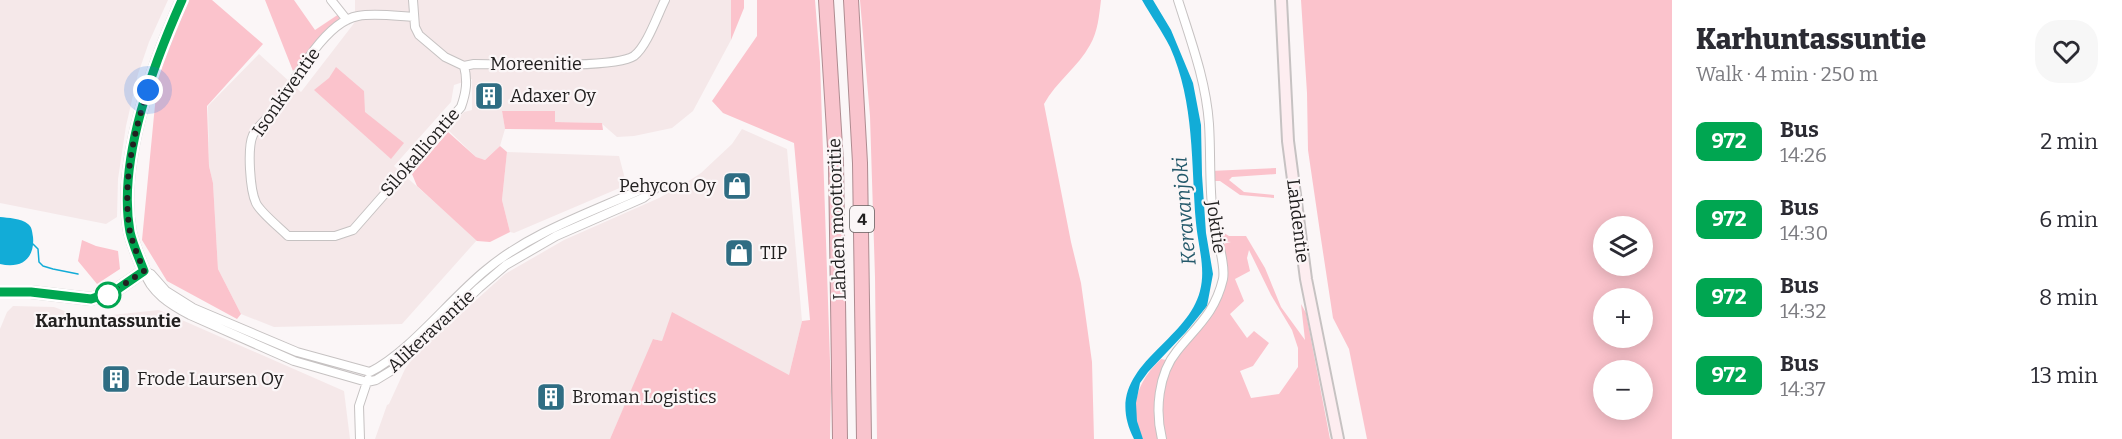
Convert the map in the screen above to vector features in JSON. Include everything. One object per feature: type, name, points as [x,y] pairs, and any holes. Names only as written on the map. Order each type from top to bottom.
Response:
[{"type":"highway","name":"Lahden moottoritie","points":[[826,0],[836,164],[840,439]]},
{"type":"highway","name":"Lahden moottoritie","points":[[851,0],[860,163],[864,439]]},
{"type":"main road","name":"Alikeravantie","points":[[144,271],[130,233],[128,201],[132,158],[141,109],[168,32],[182,0]]},
{"type":"main road","name":"Lahdentie","points":[[1281,0],[1288,141],[1306,279],[1338,439]]},
{"type":"main road","points":[[0,292],[31,292],[91,299],[115,291],[144,271]]},
{"type":"street","points":[[331,0],[347,20],[357,16],[413,17]]},
{"type":"street","name":"Moreenitie","points":[[413,0],[413,17],[419,35],[445,57],[464,66],[600,63],[626,60],[641,49],[665,0]]},
{"type":"street","name":"Jokitie","points":[[1162,439],[1159,399],[1164,378],[1175,353],[1205,320],[1218,296],[1223,276],[1213,216],[1209,124],[1205,94],[1178,0]]},
{"type":"street","name":"Isonkiventie","points":[[347,20],[337,26],[309,55],[281,103],[261,123],[252,137],[250,150],[256,205],[288,236],[335,236],[353,230]]},
{"type":"street","name":"Silokalliontie","points":[[353,230],[461,107],[466,93],[464,66]]},
{"type":"street","name":"Alikeravantie","points":[[656,187],[644,198],[556,236],[506,265],[472,294],[394,369],[376,380],[367,382],[294,361],[190,315],[175,307],[147,283],[144,271],[151,274],[166,291],[193,308],[297,352],[370,372],[381,367],[404,348],[487,268],[517,248],[554,228],[640,190],[656,187]]},
{"type":"street","points":[[360,439],[358,406],[370,372]]},
{"type":"shaded area","points":[[0,0],[168,0],[149,42],[138,74],[126,126],[118,179],[117,217],[106,224],[0,203]]},
{"type":"shaded area","points":[[188,0],[212,0],[263,44],[207,106],[209,166],[213,183],[218,269],[241,314],[237,319],[167,281],[142,240],[158,74],[172,33]]},
{"type":"shaded area","points":[[265,0],[294,0],[315,30],[339,14],[340,18],[293,71]]},
{"type":"shaded area","points":[[355,0],[731,0],[731,40],[693,111],[672,128],[634,136],[617,137],[601,123],[555,122],[555,112],[502,111],[505,129],[500,146],[485,160],[481,159],[448,130],[464,112],[472,110],[472,79],[454,85],[451,102],[394,166],[477,240],[402,324],[274,327],[241,314],[218,269],[213,183],[209,166],[208,106],[259,54],[301,92],[355,22]]},
{"type":"shaded area","points":[[731,0],[744,0],[744,8],[731,40]]},
{"type":"shaded area","points":[[757,0],[815,0],[820,62],[831,391],[830,439],[610,439],[653,339],[662,341],[672,312],[789,375],[802,321],[810,320],[794,143],[723,113],[712,101],[757,36]]},
{"type":"shaded area","points":[[860,0],[1101,0],[1093,40],[1044,104],[1081,283],[1092,362],[1094,439],[877,439],[870,116]]},
{"type":"shaded area","points":[[1301,0],[1672,0],[1672,439],[1367,439],[1349,349],[1333,318],[1308,150]]},
{"type":"shaded area","points":[[336,67],[364,91],[365,112],[404,143],[391,159],[314,90],[329,78]]},
{"type":"shaded area","points":[[502,111],[555,111],[555,122],[602,123],[603,130],[505,129]]},
{"type":"shaded area","points":[[742,129],[787,149],[802,321],[789,375],[654,339],[610,439],[375,439],[387,405],[405,369],[415,355],[505,274],[564,240],[681,186],[701,173],[732,144]]},
{"type":"shaded area","points":[[448,132],[476,157],[485,160],[500,146],[507,152],[502,200],[510,232],[490,242],[477,241],[417,186],[412,174]]},
{"type":"shaded area","points":[[507,152],[619,156],[625,179],[622,187],[514,233],[510,232],[502,200]]},
{"type":"shaded area","points":[[1276,168],[1276,174],[1232,177],[1229,180],[1244,192],[1274,195],[1274,198],[1240,195],[1220,181],[1211,181],[1210,171]]},
{"type":"shaded area","points":[[1219,230],[1229,236],[1246,236],[1265,268],[1281,307],[1305,340],[1301,304],[1306,313],[1330,439],[1143,439],[1136,416],[1137,395],[1146,377],[1161,359],[1171,361],[1205,320],[1223,276],[1218,245],[1231,242],[1222,241]],"holes":[[[1249,250],[1271,295],[1292,330],[1298,348],[1298,367],[1279,394],[1251,398],[1240,371],[1253,366],[1269,343],[1254,331],[1247,338],[1230,314],[1244,301],[1235,279],[1250,271],[1247,258]]]},
{"type":"shaded area","points":[[82,240],[118,251],[120,269],[97,284],[78,261]]},
{"type":"shaded area","points":[[13,306],[54,307],[83,318],[159,310],[344,391],[350,439],[0,439],[0,329],[7,312]]},
{"type":"water","points":[[1142,0],[1153,0],[1171,30],[1193,83],[1201,125],[1206,233],[1213,274],[1207,306],[1140,383],[1136,403],[1137,421],[1143,439],[1134,439],[1126,415],[1127,394],[1135,375],[1192,310],[1202,282],[1188,112],[1184,90],[1170,47]]},
{"type":"water","points":[[0,217],[22,221],[31,228],[32,251],[25,261],[14,265],[0,264]]},
{"type":"waterway","points":[[33,244],[38,249],[39,262],[43,266],[78,274]]},
{"type":"bus line","name":"972","points":[[0,292],[31,292],[81,299],[99,298],[135,279],[144,271],[130,233],[128,201],[132,158],[141,109],[168,32],[182,0]]},
{"type":"place","name":"Adaxer Oy","points":[[489,96]]},
{"type":"place","name":"Pehycon Oy","points":[[737,186]]},
{"type":"place","name":"TIP","points":[[739,253]]},
{"type":"place","name":"Karhuntassuntie","points":[[108,295]]},
{"type":"place","name":"Frode Laursen Oy","points":[[116,379]]},
{"type":"place","name":"Broman Logistics","points":[[551,397]]},
{"type":"route","points":[[108,295],[144,271],[130,233],[128,201],[132,158],[141,109],[148,90]]},
{"type":"water label","name":"Keravanjoki","points":[[1184,211]]}]
